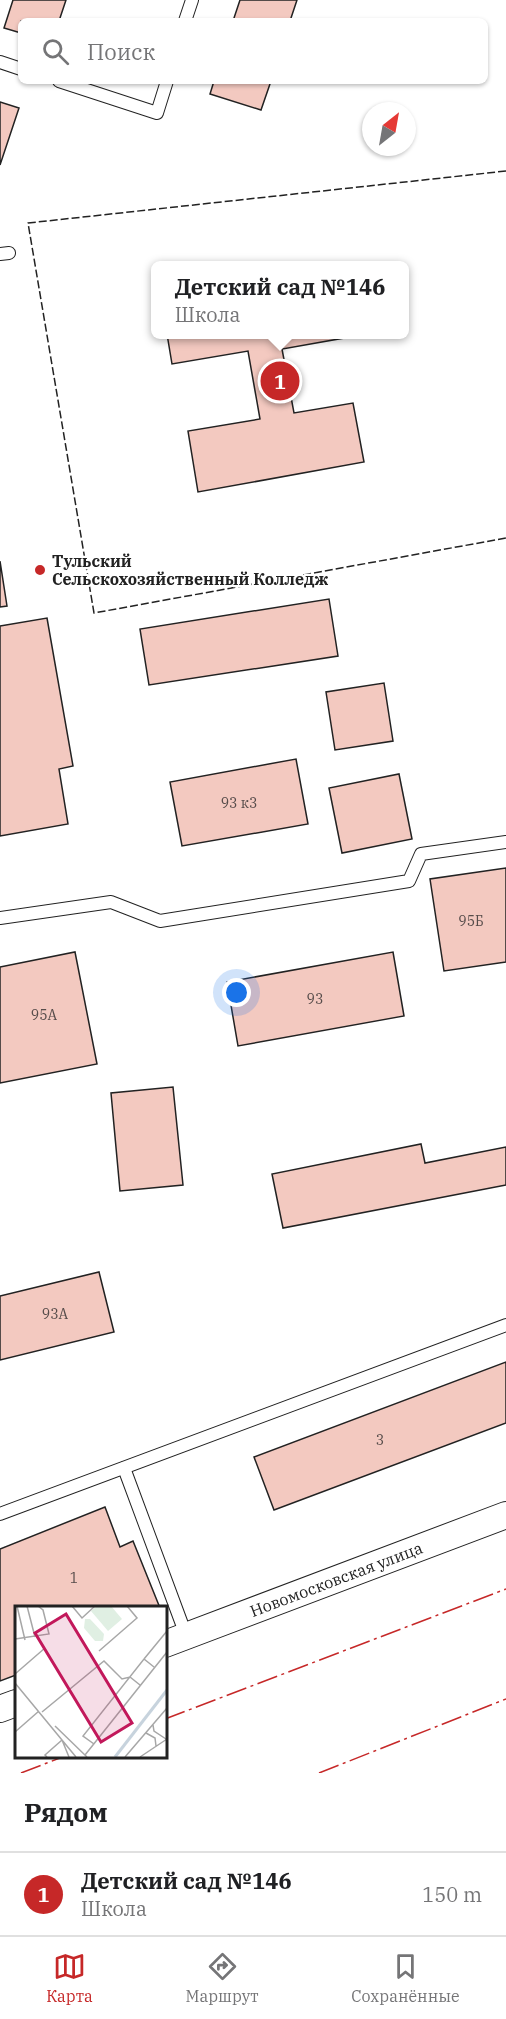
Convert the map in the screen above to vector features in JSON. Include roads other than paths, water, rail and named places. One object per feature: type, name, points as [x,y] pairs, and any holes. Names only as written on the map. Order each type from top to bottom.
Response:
[{"type":"street","name":"Новомосковская улица","points":[[176,1640],[506,1515]]},
{"type":"street","points":[[0,1709],[15,1703]]},
{"type":"lane","points":[[186,18],[192,0]]},
{"type":"lane","points":[[0,62],[18,68]]},
{"type":"lane","points":[[68,84],[157,113],[166,84]]},
{"type":"lane","points":[[0,918],[111,902],[160,921],[409,881],[421,854],[506,842]]},
{"type":"lane","points":[[0,1514],[506,1325]]},
{"type":"lane","points":[[124,1468],[166,1606]]},
{"type":"lane","points":[[166,1607],[176,1640]]},
{"type":"place","name":"Детский сад №146","points":[[280,381]]},
{"type":"place","name":"Тульский Сельскохозяйственный Колледж","points":[[40,570]]}]
